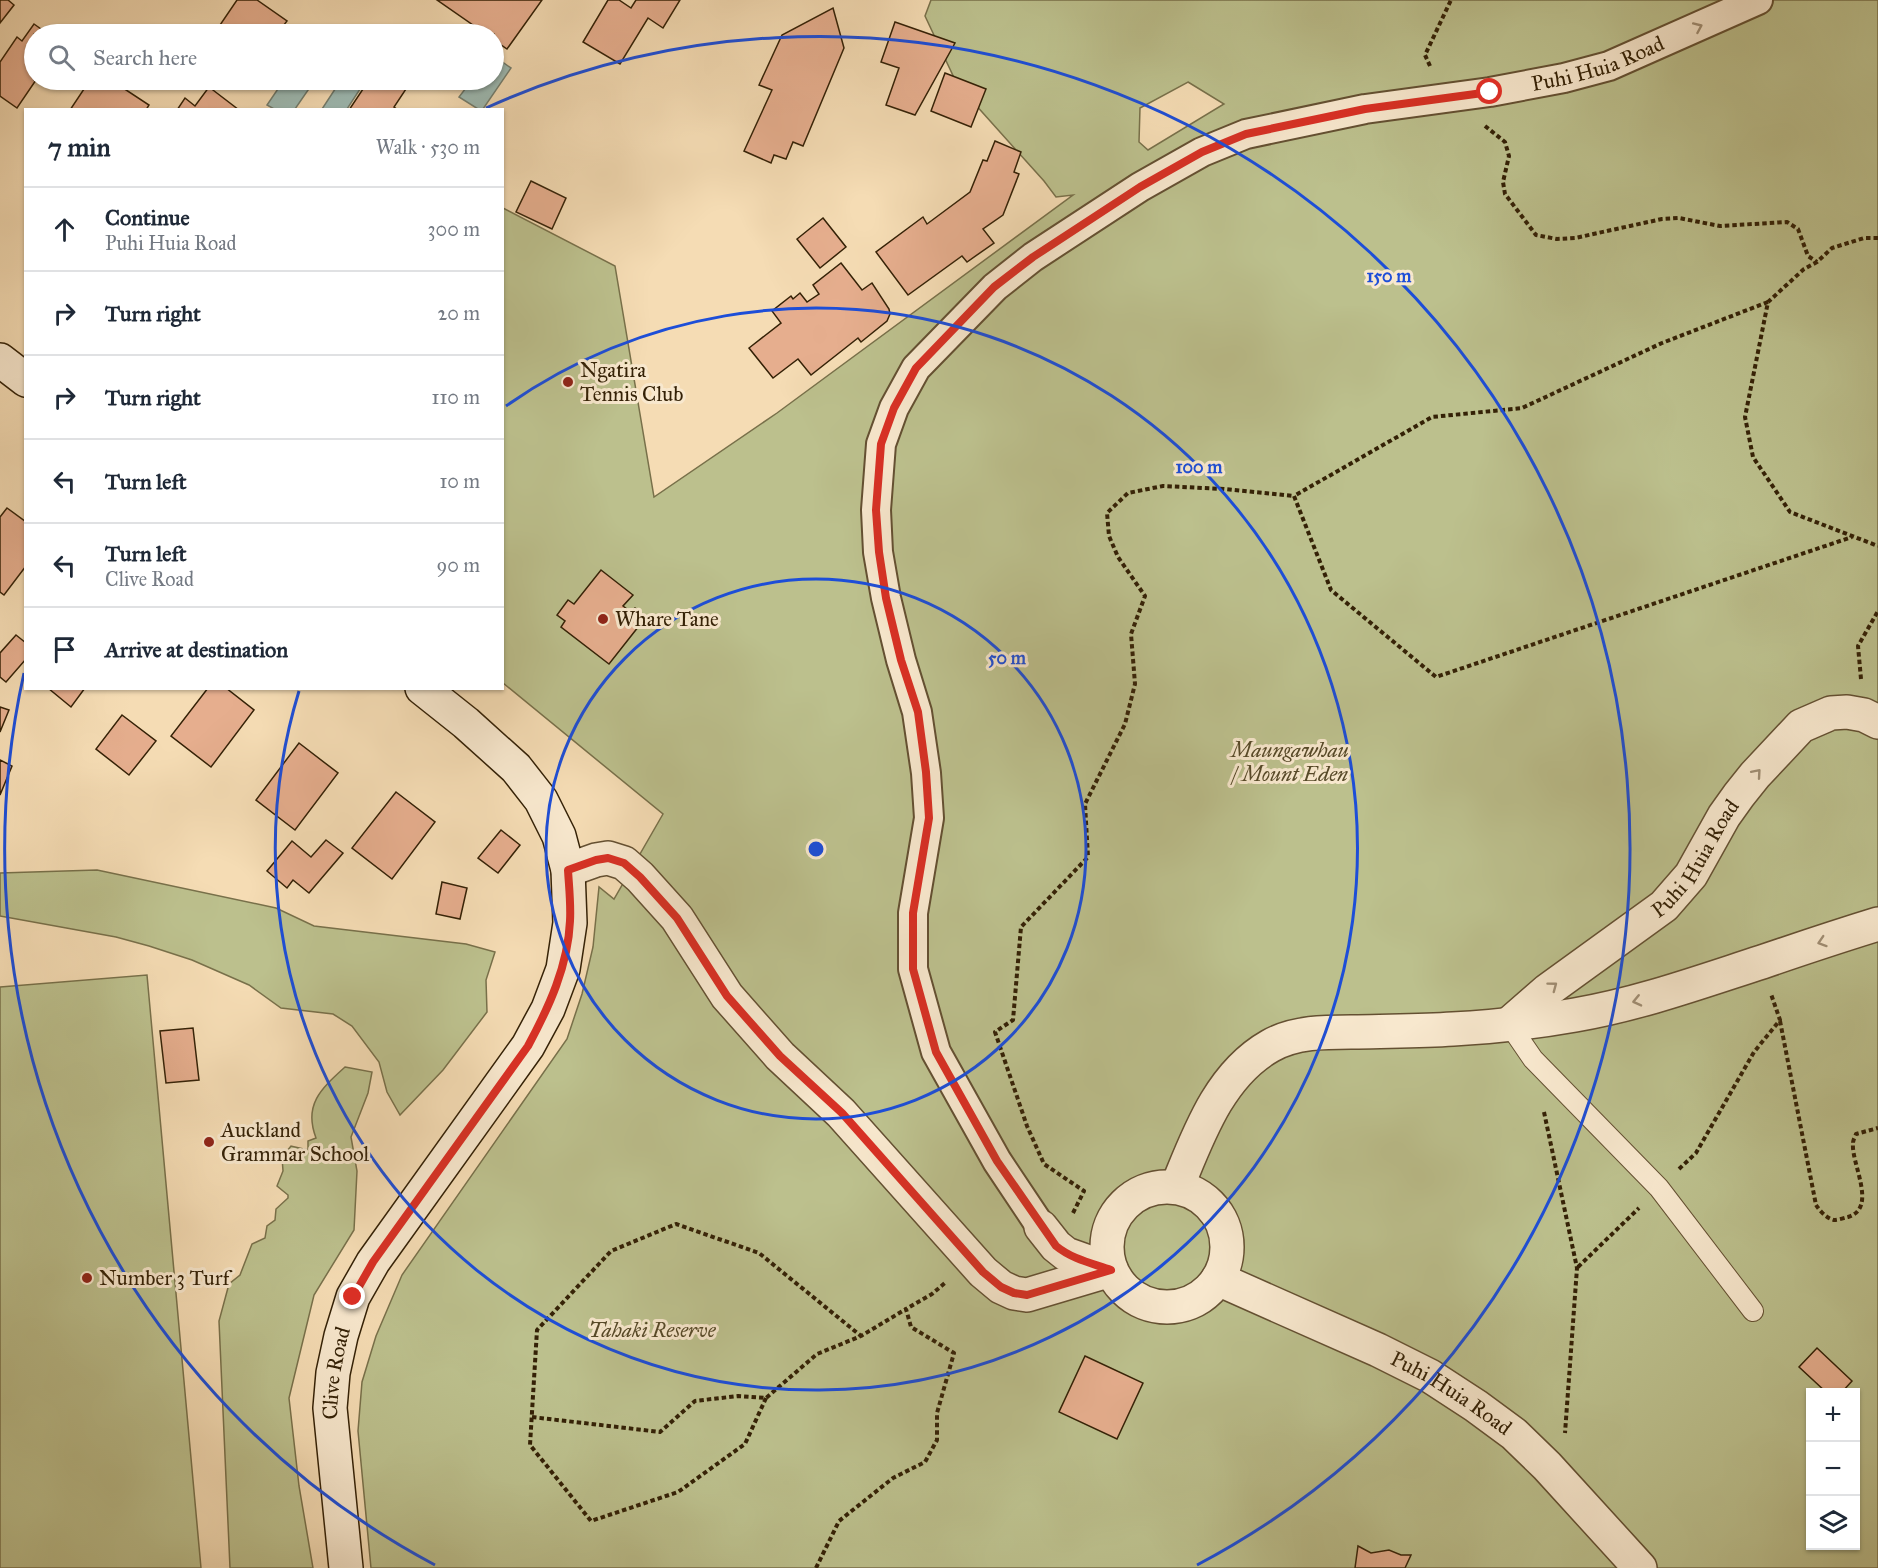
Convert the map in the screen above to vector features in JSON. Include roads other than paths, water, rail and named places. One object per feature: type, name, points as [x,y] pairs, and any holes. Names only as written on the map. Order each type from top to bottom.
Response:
[{"type":"street","name":"Puhi Huia Road","points":[[1111,1270],[1066,1254],[1056,1246],[997,1161],[936,1052],[913,969],[913,913],[929,818],[926,772],[918,712],[901,660],[886,598],[876,510],[881,444],[894,408],[916,368],[994,287],[1033,257],[1140,187],[1192,158],[1246,134],[1365,109],[1462,97],[1534,84],[1609,66],[1758,0]]},
{"type":"street","points":[[0,360],[24,378]]},
{"type":"street","name":"Clive Road","points":[[346,1568],[330,1408],[333,1373],[353,1297],[373,1262],[528,1046],[548,1009],[562,969],[570,923],[568,870],[559,836],[541,800],[516,768],[466,723],[425,690]]},
{"type":"street","name":"Puhi Huia Road","points":[[1509,1024],[1548,990],[1664,906],[1691,874],[1724,816],[1739,795],[1801,726],[1831,713],[1847,712],[1871,719]]},
{"type":"street","points":[[568,870],[608,858],[624,863],[640,877],[677,918],[727,996],[780,1056],[842,1113],[971,1259],[1001,1287],[1014,1293],[1027,1295],[1111,1270]]},
{"type":"street","points":[[1177,1187],[1199,1134],[1224,1089],[1240,1070],[1271,1045],[1305,1034],[1452,1029],[1577,1015],[1669,994],[1878,924]]},
{"type":"street","points":[[1177,1187],[1197,1194],[1216,1211],[1222,1222],[1227,1246],[1226,1258],[1218,1279],[1202,1296],[1191,1302],[1164,1307],[1139,1300],[1122,1286],[1111,1270],[1107,1246],[1108,1234],[1117,1214],[1133,1198],[1151,1189],[1177,1187]]},
{"type":"street","name":"Puhi Huia Road","points":[[1218,1279],[1347,1335],[1430,1376],[1476,1406],[1514,1434],[1562,1482],[1640,1568]]},
{"type":"lane","points":[[1509,1024],[1533,1059],[1659,1188],[1753,1311]]},
{"type":"water","points":[[504,63],[511,68],[504,78]]},
{"type":"water","points":[[277,90],[308,90],[296,108],[272,108],[267,105]]},
{"type":"water","points":[[334,90],[359,90],[348,108],[323,108]]},
{"type":"water","points":[[464,90],[496,90],[484,108],[476,108],[459,97]]},
{"type":"place","name":"Ngatira Tennis Club","points":[[568,382]]},
{"type":"place","name":"Whare Tane","points":[[603,619]]},
{"type":"place","name":"Auckland Grammar School","points":[[209,1142]]},
{"type":"place","name":"Number 3 Turf","points":[[87,1278]]},
{"type":"park label","name":"Maungawhau / Mount Eden","points":[[1290,762]]},
{"type":"park label","name":"Tahaki Reserve","points":[[652,1330]]}]
